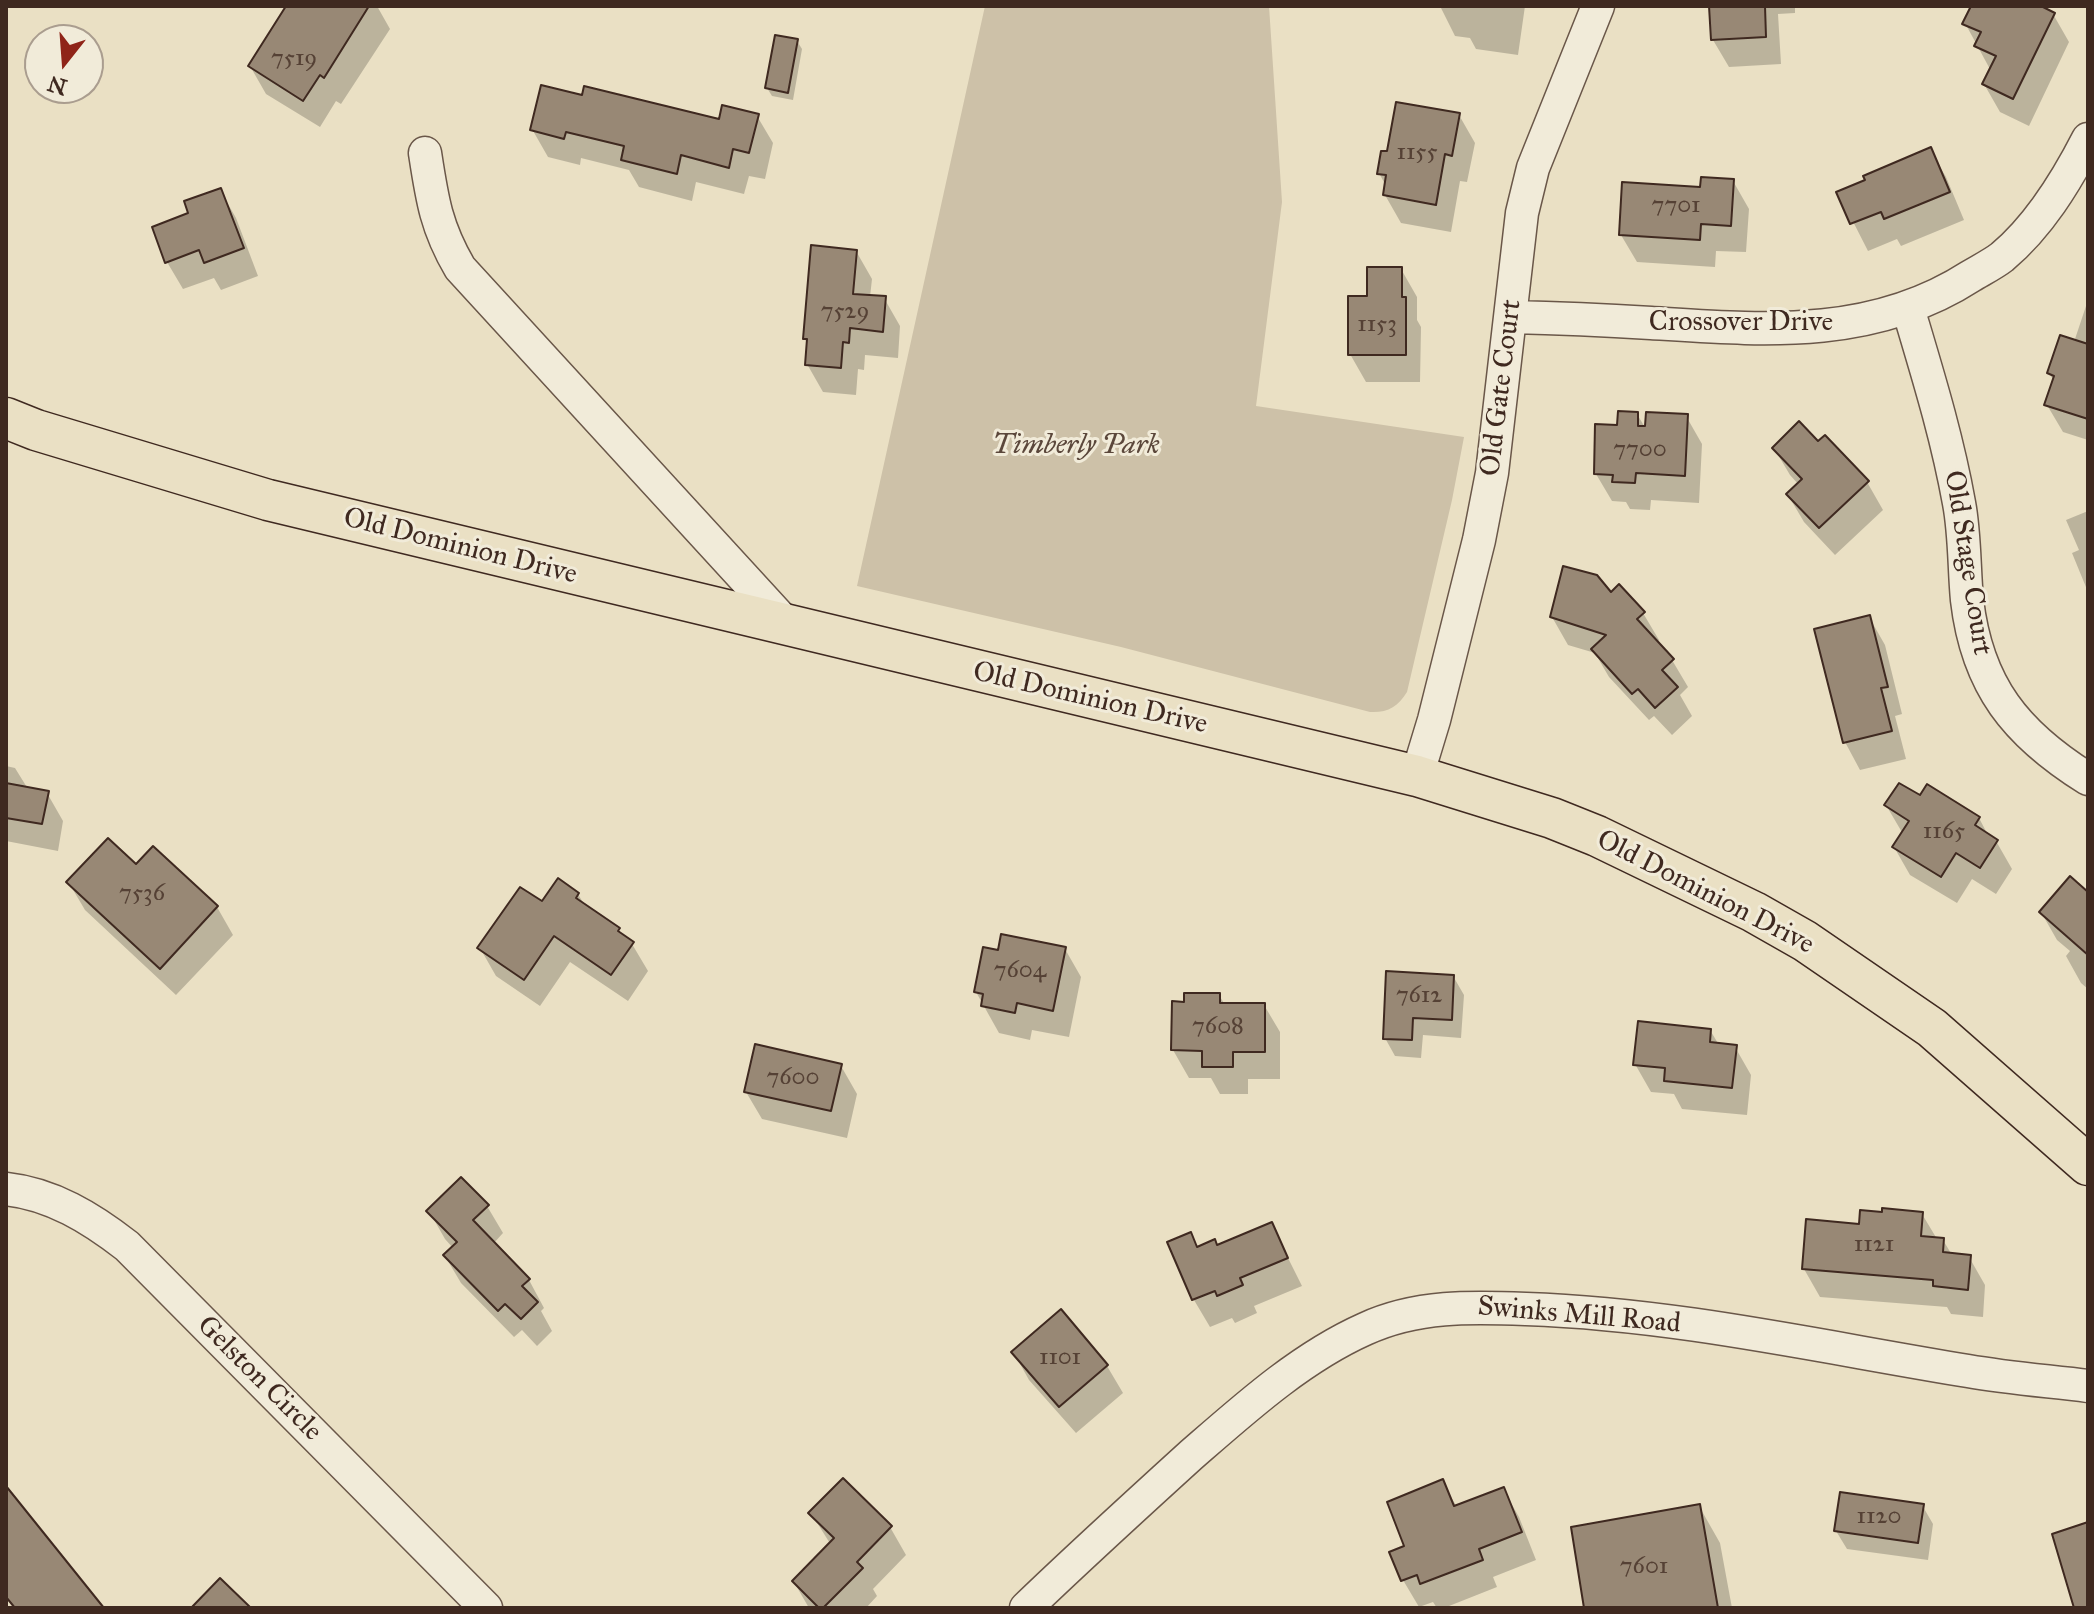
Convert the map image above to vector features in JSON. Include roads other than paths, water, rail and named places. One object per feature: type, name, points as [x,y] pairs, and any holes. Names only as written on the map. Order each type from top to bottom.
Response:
[{"type":"main road","name":"Old Dominion Drive","points":[[6,418],[65,439],[268,500],[790,628],[1417,776],[1552,818],[1597,836],[1754,912],[1872,985],[1932,1028],[2088,1165]]},
{"type":"street","name":"Old Gate Court","points":[[1417,776],[1434,720],[1487,500],[1522,213],[1533,168],[1598,6]]},
{"type":"street","name":"Crossover Drive","points":[[1511,317],[1797,329],[1848,323],[1908,308],[1951,289],[2002,257],[2040,217],[2088,139]]},
{"type":"street","points":[[425,153],[433,208],[443,238],[460,268],[790,628]]},
{"type":"street","name":"Old Stage Court","points":[[1908,308],[1947,440],[1960,507],[1972,633],[1983,669],[2001,702],[2025,733],[2088,779]]},
{"type":"street","name":"Gelston Circle","points":[[6,1189],[59,1203],[97,1222],[127,1246],[486,1608]]},
{"type":"street","name":"Swinks Mill Road","points":[[1026,1608],[1222,1428],[1291,1373],[1327,1347],[1368,1327],[1412,1313],[1457,1307],[1586,1311],[1776,1337],[1971,1372],[2088,1386]]},
{"type":"park label","name":"Timberly Park","points":[[1076,446]]}]
